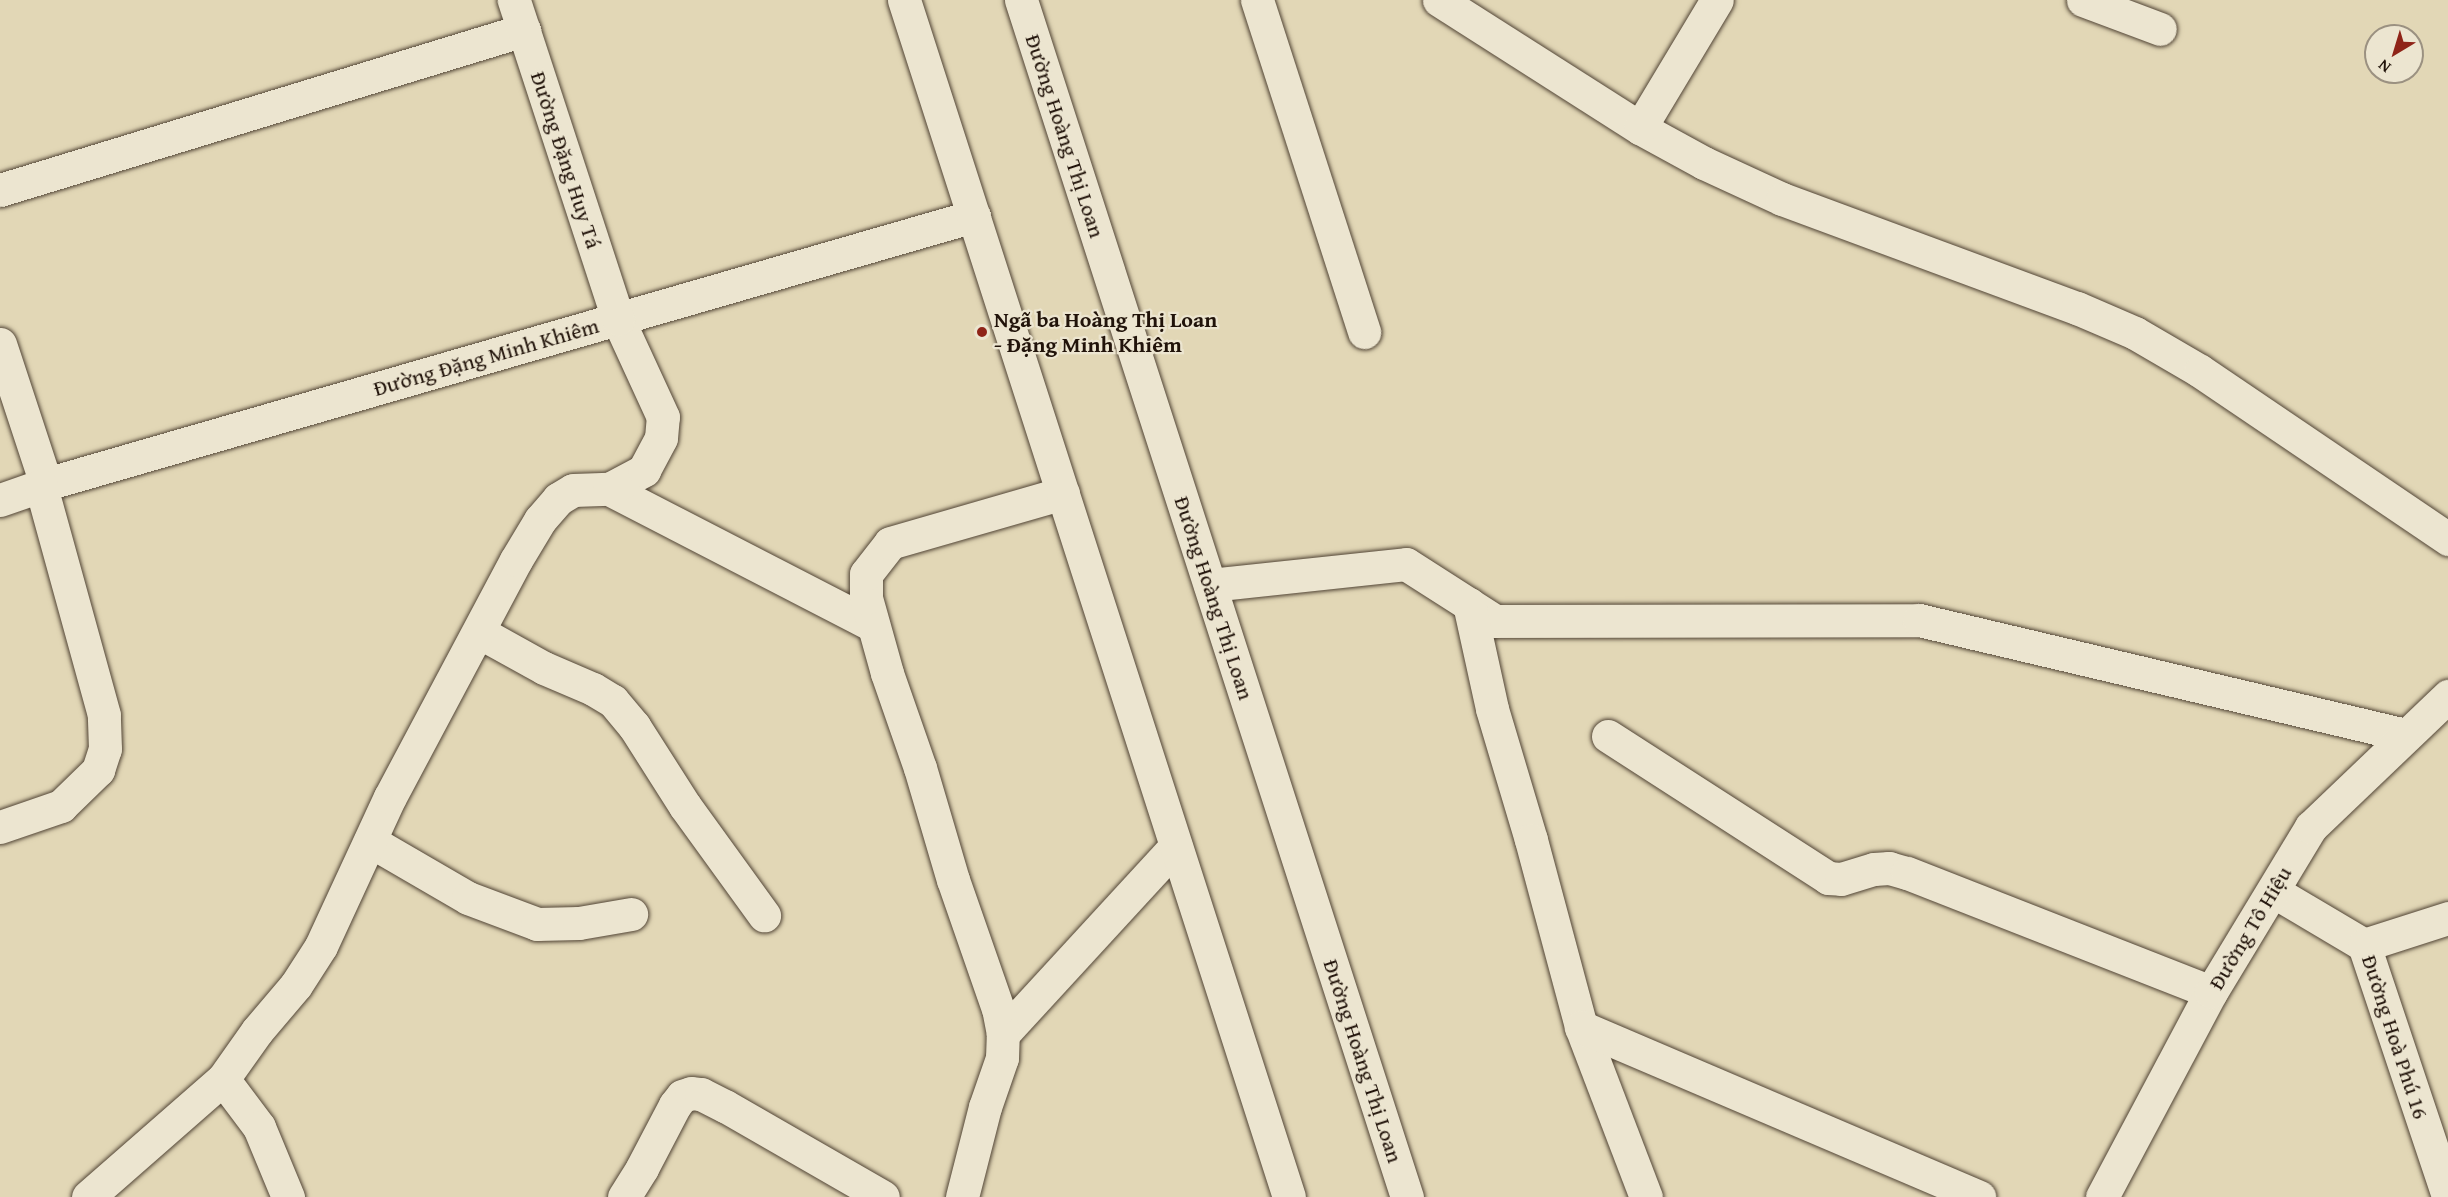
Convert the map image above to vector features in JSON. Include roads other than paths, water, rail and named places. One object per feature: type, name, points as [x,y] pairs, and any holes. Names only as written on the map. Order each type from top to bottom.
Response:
[{"type":"street","points":[[904,0],[1289,1197]]},
{"type":"street","name":"Đường Hoàng Thị Loan","points":[[1021,0],[1407,1197]]},
{"type":"street","points":[[1257,0],[1364,332]]},
{"type":"street","points":[[1439,0],[1640,128],[1704,164],[1782,199],[2078,308],[2135,333],[2200,371],[2448,539]]},
{"type":"street","points":[[1640,128],[1717,0]]},
{"type":"street","points":[[2082,0],[2160,29]]},
{"type":"street","points":[[0,189],[519,15]]},
{"type":"street","name":"Đường Đặng Huy Tá","points":[[519,15],[618,319],[663,417],[662,438],[644,470],[609,489]]},
{"type":"street","name":"Đường Đặng Minh Khiêm","points":[[0,500],[44,485],[974,216]]},
{"type":"street","points":[[0,344],[44,485],[104,715],[105,749],[98,770],[61,806],[0,826]]},
{"type":"street","points":[[88,1197],[223,1079],[257,1031],[296,985],[321,946],[390,797],[516,560],[540,520],[558,499],[573,490],[609,489],[873,625]]},
{"type":"street","points":[[962,1197],[985,1107],[1002,1058],[1003,1034],[998,1009],[953,880],[920,768],[873,625],[866,598],[866,574],[890,543],[1063,493]]},
{"type":"street","points":[[1210,585],[1406,564],[1495,621],[1919,620],[2405,735]]},
{"type":"street","points":[[1469,604],[1492,709],[1531,840],[1581,1027],[1646,1197]]},
{"type":"street","points":[[479,632],[544,668],[593,689],[613,702],[633,726],[685,806],[764,915]]},
{"type":"street","name":"Đường Tô Hiệu","points":[[2102,1197],[2211,992],[2312,827],[2448,696]]},
{"type":"street","points":[[1608,736],[1828,878],[1840,879],[1874,869],[1889,868],[1907,873],[2211,992]]},
{"type":"street","points":[[370,841],[468,898],[537,924],[579,923],[631,914]]},
{"type":"street","points":[[1003,1034],[1176,846]]},
{"type":"street","name":"Đường Hoà Phú 16","points":[[2273,891],[2364,945],[2448,1196]]},
{"type":"street","points":[[2364,945],[2448,918]]},
{"type":"street","points":[[1581,1027],[1979,1197]]},
{"type":"street","points":[[223,1079],[259,1127],[288,1197]]},
{"type":"street","points":[[624,1197],[675,1105],[682,1096],[691,1093],[701,1094],[726,1106],[883,1197]]},
{"type":"place","name":"Ngã ba Hoàng Thị Loan - Đặng Minh Khiêm","points":[[982,332]]}]
